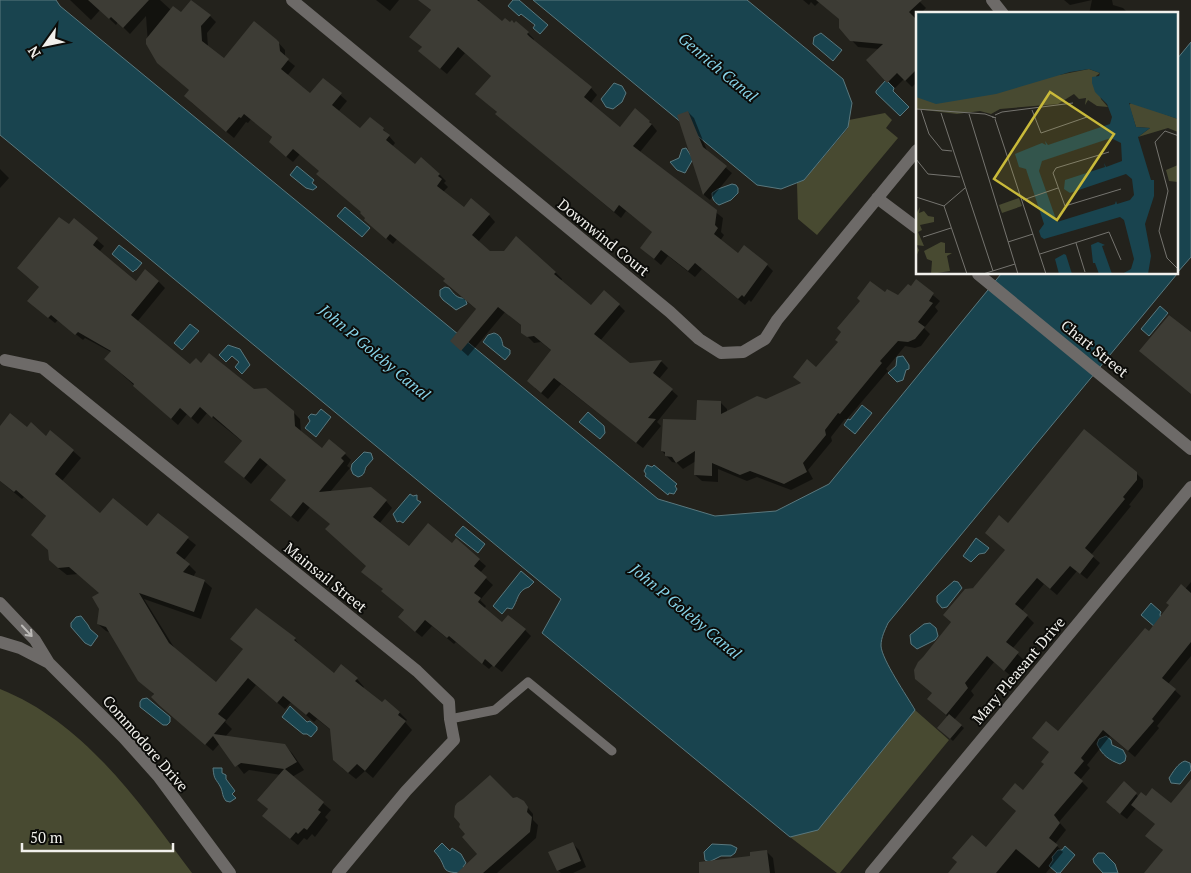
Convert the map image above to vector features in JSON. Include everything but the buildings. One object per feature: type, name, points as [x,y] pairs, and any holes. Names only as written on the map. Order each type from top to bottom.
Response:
[{"type":"street","name":"Downwind Court","points":[[292,0],[670,312],[698,339],[721,352],[743,352],[765,339],[777,320],[916,151]]},
{"type":"street","points":[[992,0],[1001,12]]},
{"type":"street","points":[[877,198],[916,227]]},
{"type":"street","name":"Chart Street","points":[[979,275],[1191,449]]},
{"type":"street","name":"Mainsail Street","points":[[5,360],[43,368],[417,671],[449,702],[454,740],[406,792],[338,873]]},
{"type":"street","name":"Mary Pleasant Drive","points":[[871,873],[1191,487]]},
{"type":"street","name":"Commodore Drive","points":[[0,603],[35,640],[49,663],[124,738],[158,776],[230,873]]},
{"type":"street","name":"Commodore Drive","points":[[0,642],[20,648],[49,663]]},
{"type":"lane","points":[[450,718],[495,710],[528,682],[612,751]]},
{"type":"green space","points":[[885,113],[892,120],[886,128],[898,138],[817,235],[798,219],[797,183],[804,180],[848,128],[849,120]]},
{"type":"green space","points":[[0,689],[30,704],[58,722],[84,743],[108,767],[152,819],[192,873],[0,873]]},
{"type":"green space","points":[[915,710],[949,740],[840,873],[837,873],[790,837],[818,829]]},
{"type":"water","name":"John P Goleby Canal","points":[[0,0],[56,0],[60,6],[658,499],[715,516],[776,511],[829,484],[1000,275],[1176,275],[888,623],[883,634],[882,652],[915,710],[818,830],[790,837],[542,633],[561,599],[0,135]]},
{"type":"water","points":[[513,0],[519,0],[548,25],[540,34],[533,28],[535,25],[521,14],[519,16],[508,6]]},
{"type":"water","name":"Genrich Canal","points":[[533,0],[747,0],[843,79],[852,103],[848,127],[804,180],[781,189],[757,185]]},
{"type":"water","points":[[821,33],[842,50],[833,61],[813,44],[814,37]]},
{"type":"water","points":[[1191,42],[1191,257],[1178,272],[1178,58]]},
{"type":"water","points":[[886,80],[894,88],[893,91],[909,107],[900,116],[876,93]]},
{"type":"water","points":[[614,83],[622,86],[626,93],[622,102],[613,109],[606,107],[601,99]]},
{"type":"water","points":[[686,148],[693,159],[685,173],[677,170],[670,162],[679,158],[682,149]]},
{"type":"water","points":[[297,166],[314,180],[312,183],[317,187],[313,190],[306,188],[290,175]]},
{"type":"water","points":[[732,184],[738,188],[738,193],[731,200],[719,205],[716,203],[712,193]]},
{"type":"water","points":[[345,207],[370,228],[362,237],[337,216]]},
{"type":"water","points":[[119,245],[142,263],[133,272],[112,254]]},
{"type":"water","points":[[445,287],[449,288],[458,297],[465,298],[467,304],[456,310],[443,300],[440,296],[440,290]]},
{"type":"water","points":[[1160,306],[1168,313],[1149,336],[1141,329]]},
{"type":"water","points":[[190,324],[199,331],[182,350],[174,343]]},
{"type":"water","points":[[494,333],[500,336],[503,346],[510,350],[510,354],[505,360],[483,342],[488,335]]},
{"type":"water","points":[[228,345],[240,349],[250,365],[242,374],[235,367],[239,362],[232,356],[226,362],[219,355]]},
{"type":"water","points":[[903,356],[909,365],[909,369],[906,370],[903,380],[897,382],[888,373],[896,366],[897,357]]},
{"type":"water","points":[[862,405],[872,413],[855,434],[844,425]]},
{"type":"water","points":[[321,409],[331,417],[316,437],[305,428],[310,421],[308,417],[311,414],[316,415]]},
{"type":"water","points":[[588,412],[604,426],[605,433],[600,439],[579,422]]},
{"type":"water","points":[[364,452],[371,453],[373,459],[363,474],[358,477],[353,474],[352,464]]},
{"type":"water","points":[[647,465],[652,467],[654,465],[677,484],[674,494],[669,493],[668,495],[645,476],[644,471]]},
{"type":"water","points":[[410,494],[413,496],[417,495],[417,500],[421,502],[403,523],[397,522],[393,514]]},
{"type":"water","points":[[463,526],[485,544],[478,553],[455,535]]},
{"type":"water","points":[[976,538],[989,548],[971,562],[963,556]]},
{"type":"water","points":[[521,571],[534,582],[520,593],[512,609],[507,608],[502,614],[493,606]]},
{"type":"water","points":[[954,581],[958,582],[962,588],[947,607],[942,608],[937,602],[937,596]]},
{"type":"water","points":[[1151,603],[1161,612],[1163,634],[1141,615]]},
{"type":"water","points":[[81,616],[90,629],[98,636],[91,646],[85,643],[71,627],[71,623],[76,617]]},
{"type":"water","points":[[930,623],[936,628],[938,636],[935,640],[917,649],[911,644],[910,635],[924,624]]},
{"type":"water","points":[[147,698],[170,717],[170,722],[167,725],[163,725],[140,707],[142,699]]},
{"type":"water","points":[[290,706],[307,722],[310,721],[317,727],[317,730],[311,737],[303,734],[282,717]]},
{"type":"water","points":[[1106,736],[1111,740],[1112,745],[1123,750],[1126,756],[1125,761],[1120,764],[1106,757],[1101,751],[1097,744],[1099,739]]},
{"type":"water","points":[[1185,761],[1190,763],[1191,770],[1180,784],[1171,783],[1169,778],[1178,766]]},
{"type":"water","points":[[213,768],[222,768],[222,773],[226,775],[226,779],[235,791],[232,794],[236,798],[230,802],[224,798]]},
{"type":"water","points":[[442,843],[450,851],[452,848],[461,854],[466,863],[463,867],[468,873],[451,872],[445,869],[434,851]]},
{"type":"water","points":[[712,844],[731,845],[737,848],[731,856],[721,856],[709,862],[705,860],[704,852]]},
{"type":"water","points":[[1065,846],[1075,855],[1060,873],[1057,873],[1049,866],[1053,860],[1052,857]]},
{"type":"water","points":[[1098,853],[1104,853],[1115,864],[1118,873],[1103,873],[1094,863],[1093,859]]}]
